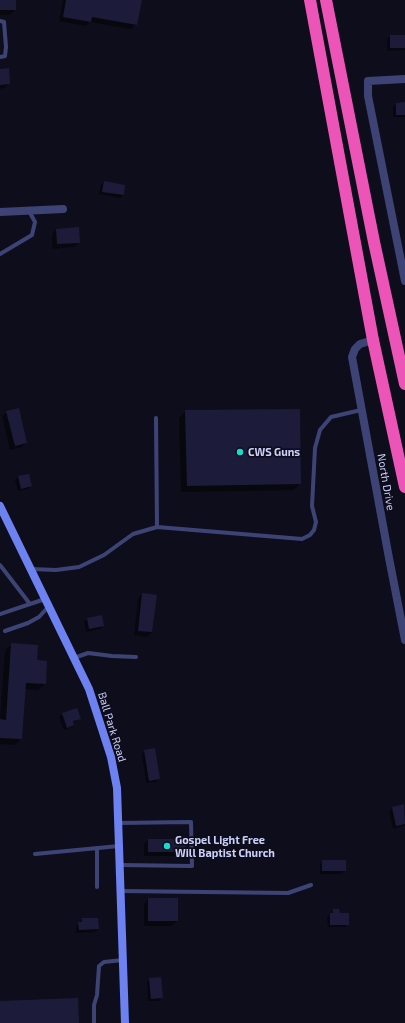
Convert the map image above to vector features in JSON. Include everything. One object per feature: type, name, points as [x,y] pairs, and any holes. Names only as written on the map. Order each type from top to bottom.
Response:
[{"type":"highway","points":[[310,0],[373,340],[405,487]]},
{"type":"highway","points":[[326,0],[374,242],[402,352],[405,384]]},
{"type":"street","points":[[405,79],[368,81],[368,96],[405,281]]},
{"type":"street","points":[[0,212],[63,209]]},
{"type":"street","name":"North Drive","points":[[373,340],[360,344],[355,349],[352,357],[388,558],[405,640]]},
{"type":"street","name":"Ball Park Road","points":[[0,506],[89,689],[111,757],[117,788],[125,1023]]},
{"type":"lane","points":[[0,21],[4,22],[6,47],[4,56],[0,57]]},
{"type":"lane","points":[[0,254],[32,235],[35,222],[29,211]]},
{"type":"lane","points":[[31,569],[56,570],[79,567],[104,555],[133,534],[157,527],[302,539],[310,535],[314,530],[316,522],[312,506],[315,448],[320,430],[331,417],[361,410]]},
{"type":"lane","points":[[156,418],[157,527]]},
{"type":"lane","points":[[0,565],[30,604]]},
{"type":"lane","points":[[0,614],[30,604],[47,602]]},
{"type":"lane","points":[[5,631],[28,623],[39,617],[47,602]]},
{"type":"lane","points":[[74,658],[88,653],[136,657]]},
{"type":"lane","points":[[118,823],[192,822],[192,866],[120,865]]},
{"type":"lane","points":[[35,854],[119,846]]},
{"type":"lane","points":[[97,887],[98,848]]},
{"type":"lane","points":[[121,891],[288,893],[311,885]]},
{"type":"lane","points":[[94,1023],[94,1005],[97,995],[99,966],[104,962],[123,960]]},
{"type":"building","points":[[0,0],[16,0],[16,10],[0,10]]},
{"type":"building","points":[[66,0],[142,0],[137,25],[92,17],[91,22],[63,17]]},
{"type":"building","points":[[390,35],[405,35],[405,48],[390,48]]},
{"type":"building","points":[[9,68],[10,84],[0,85],[0,69]]},
{"type":"building","points":[[405,102],[405,115],[396,115],[396,103]]},
{"type":"building","points":[[104,181],[125,185],[124,195],[102,192]]},
{"type":"building","points":[[79,227],[80,243],[57,244],[56,229]]},
{"type":"building","points":[[19,408],[27,443],[15,446],[6,411]]},
{"type":"building","points":[[300,409],[301,484],[187,486],[185,410]]},
{"type":"building","points":[[29,474],[32,486],[21,489],[18,476]]},
{"type":"building","points":[[142,593],[157,595],[152,632],[138,631]]},
{"type":"building","points":[[102,615],[104,626],[89,629],[87,618]]},
{"type":"building","points":[[11,643],[38,645],[37,660],[47,661],[46,684],[26,683],[22,739],[0,738],[0,719],[6,720]]},
{"type":"building","points":[[77,708],[81,719],[73,721],[74,725],[67,728],[62,713]]},
{"type":"building","points":[[155,748],[160,779],[149,781],[144,750]]},
{"type":"building","points":[[404,804],[405,824],[396,826],[392,807]]},
{"type":"building","points":[[148,839],[186,839],[186,852],[148,852]]},
{"type":"building","points":[[322,860],[346,860],[346,871],[322,871]]},
{"type":"building","points":[[148,898],[178,898],[178,921],[148,921]]},
{"type":"building","points":[[333,909],[339,909],[340,913],[349,913],[349,925],[330,925],[330,913],[333,913]]},
{"type":"building","points":[[82,918],[98,918],[99,929],[79,930],[78,922],[82,922]]},
{"type":"building","points":[[161,977],[163,998],[151,999],[149,978]]},
{"type":"building","points":[[78,998],[79,1023],[0,1023],[0,1001]]},
{"type":"place","name":"CWS Guns","points":[[240,452]]},
{"type":"place","name":"Gospel Light Free Will Baptist Church","points":[[167,846]]}]
